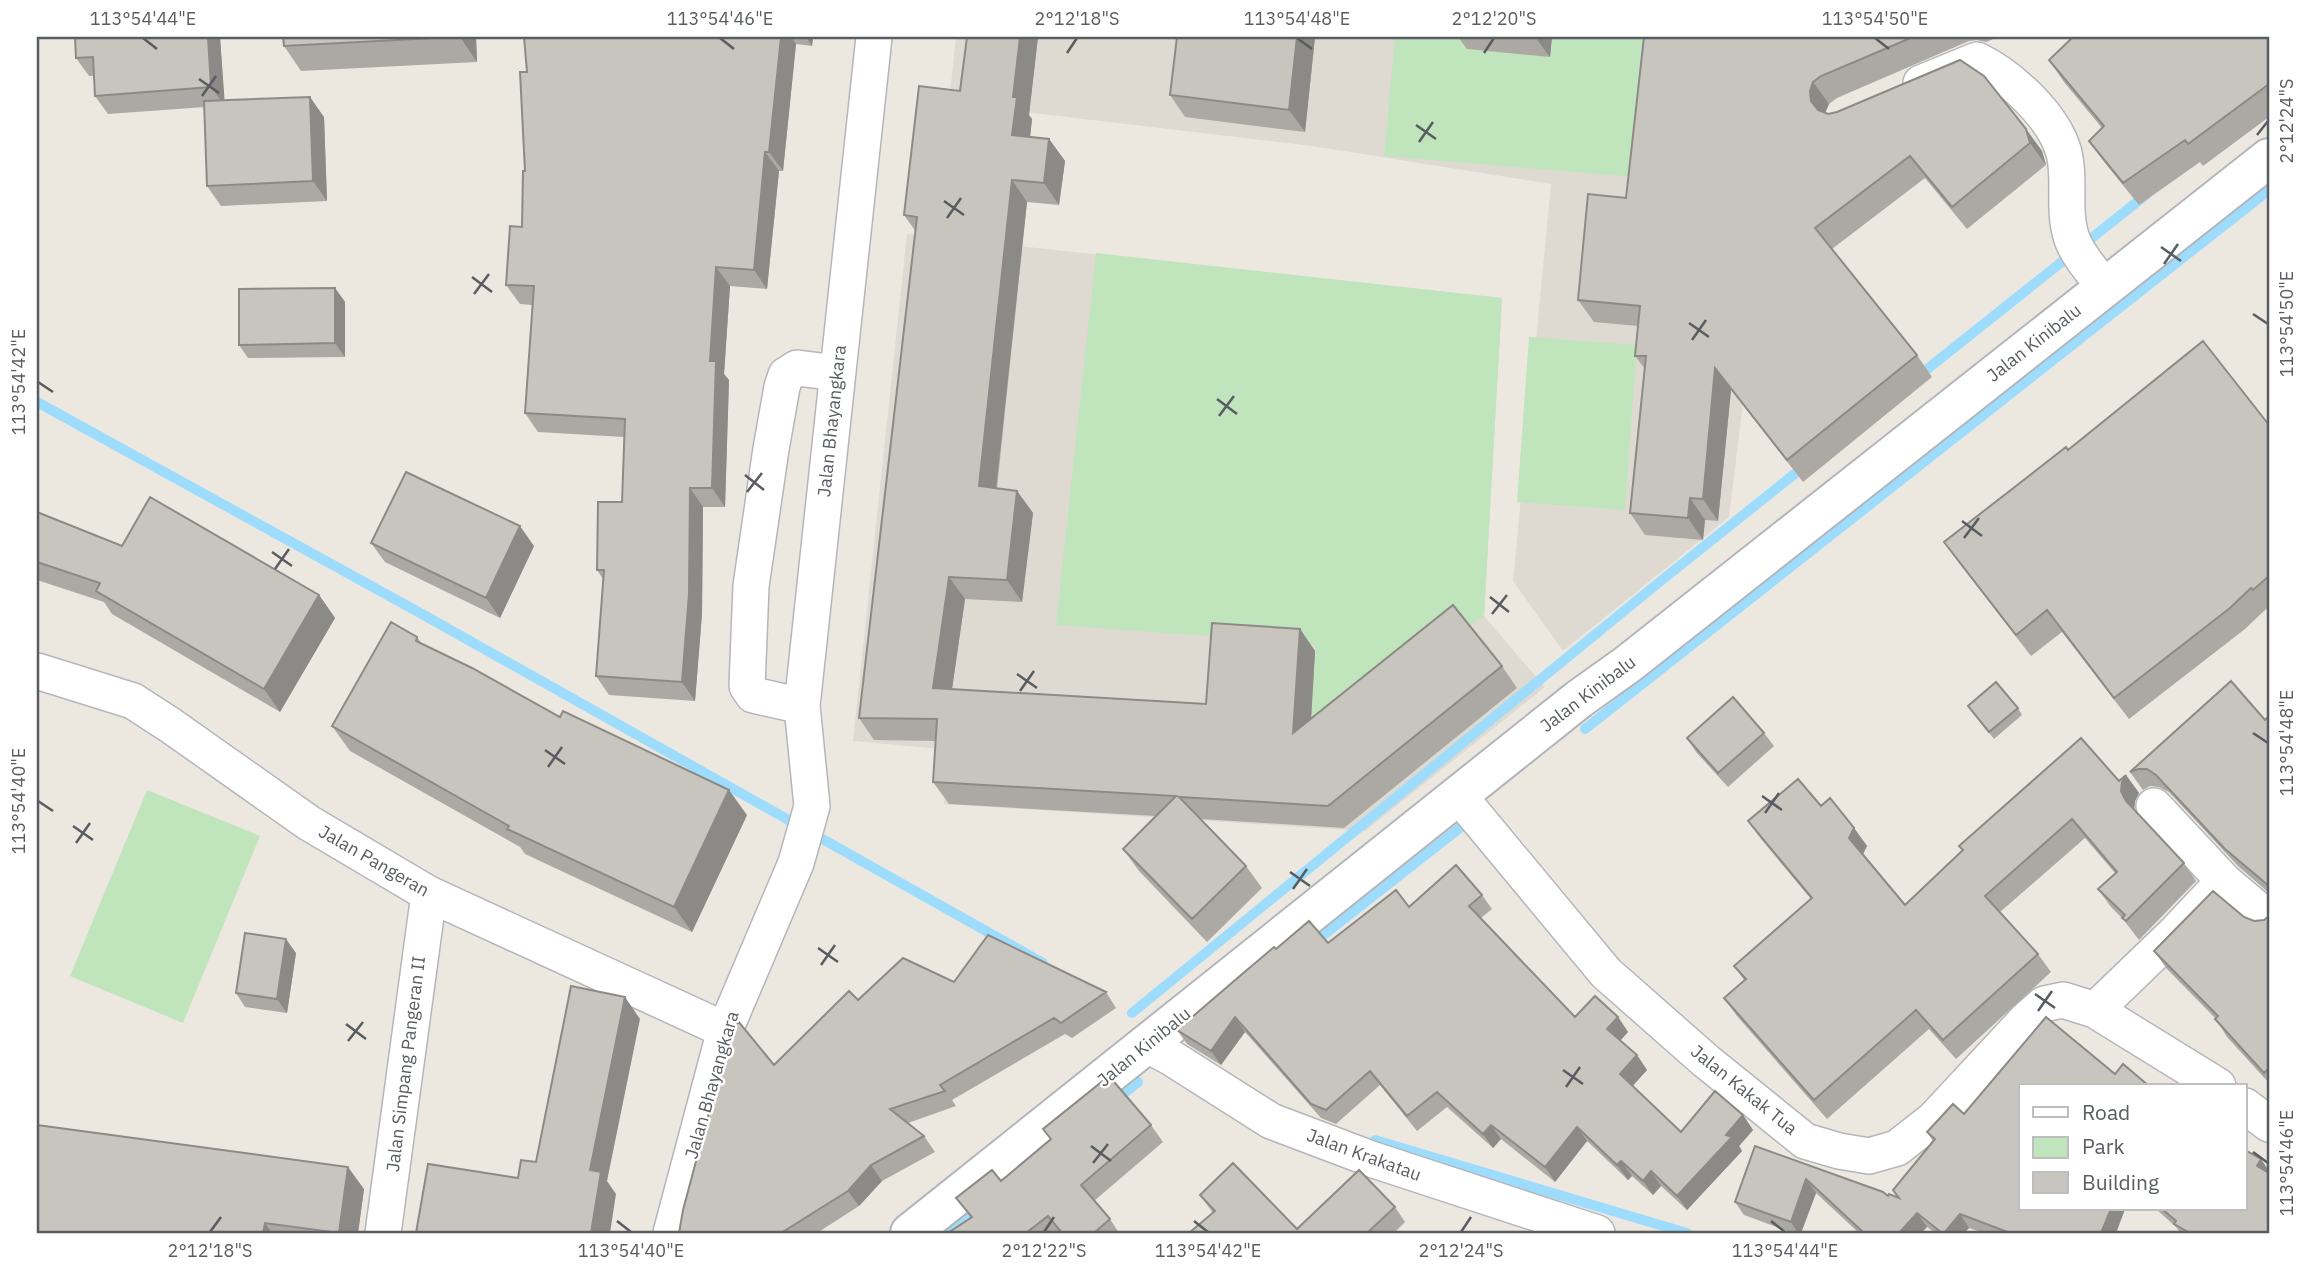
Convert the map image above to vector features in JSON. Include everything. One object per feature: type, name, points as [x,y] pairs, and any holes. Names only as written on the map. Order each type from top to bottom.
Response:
[{"type":"street","name":"Jalan Bhayangkara","points":[[671,1233],[725,1030],[796,863],[812,806],[802,706],[874,37]]},
{"type":"street","points":[[1893,95],[1977,60],[2006,78],[2052,128],[2064,153],[2067,216],[2072,240],[2105,288]]},
{"type":"street","name":"Jalan Kinibalu","points":[[910,1233],[1580,699],[1628,664],[2269,158]]},
{"type":"street","points":[[802,706],[753,695],[747,686],[751,586],[771,449],[786,375],[797,368],[837,373]]},
{"type":"street","name":"Jalan Pangeran","points":[[37,671],[133,701],[309,823],[429,894],[725,1030]]},
{"type":"street","name":"Jalan Kakak Tua","points":[[1460,796],[1606,973],[1706,1061],[1805,1141],[1869,1156],[1897,1149],[1934,1119],[2044,1004],[2063,1000],[2095,1010],[2215,1084]]},
{"type":"street","points":[[2154,806],[2224,881],[2269,919]]},
{"type":"street","points":[[2095,1010],[2176,932],[2224,881]]},
{"type":"street","name":"Jalan Simpang Pangeran II","points":[[383,1233],[429,894]]},
{"type":"street","name":"Jalan Krakatau","points":[[1147,1045],[1170,1056],[1271,1121],[1374,1160],[1597,1233]]},
{"type":"street","points":[[2246,1107],[2269,1124]]},
{"type":"shaded area","points":[[956,37],[1788,37],[1729,517],[1563,651],[1513,581],[1551,184],[1312,146],[949,103]]},
{"type":"shaded area","points":[[907,234],[1502,298],[1484,616],[1545,687],[1365,831],[944,804],[952,750],[853,741]]},
{"type":"green space","points":[[1395,37],[1468,37],[1467,49],[1549,57],[1552,37],[1646,37],[1646,178],[1384,156]]},
{"type":"green space","points":[[1096,253],[1502,298],[1484,616],[1311,722],[1315,644],[1056,625]]},
{"type":"green space","points":[[1529,337],[1637,345],[1625,510],[1517,502]]},
{"type":"green space","points":[[147,790],[260,836],[183,1023],[70,976]]},
{"type":"building","points":[[75,37],[208,37],[211,87],[95,96],[93,57],[76,58]]},
{"type":"building","points":[[283,37],[454,37],[284,46]]},
{"type":"building","points":[[524,37],[781,37],[769,152],[765,152],[754,270],[716,267],[710,361],[716,361],[712,488],[690,488],[689,594],[682,682],[596,676],[604,570],[597,570],[598,502],[622,502],[625,419],[525,413],[534,286],[506,285],[510,226],[522,227],[525,171],[520,72],[527,72]]},
{"type":"building","points":[[967,37],[1020,37],[1012,135],[1049,139],[1044,183],[1012,180],[979,486],[1017,491],[1007,580],[949,577],[933,688],[1206,704],[1212,623],[1300,629],[1293,733],[1453,605],[1502,666],[1328,806],[1179,797],[1246,866],[1192,919],[1123,849],[1176,796],[933,782],[937,719],[859,718],[917,217],[904,215],[919,86],[960,91]]},
{"type":"building","points":[[1177,37],[1297,37],[1289,110],[1170,95]]},
{"type":"building","points":[[1644,37],[1913,37],[1821,76],[1813,82],[1811,101],[1818,110],[1828,114],[1837,112],[1960,60],[1984,76],[2026,129],[2030,143],[1952,207],[1910,156],[1815,228],[1917,355],[1787,460],[1715,368],[1703,499],[1690,498],[1688,518],[1630,513],[1646,356],[1635,356],[1640,306],[1578,300],[1588,194],[1626,198]]},
{"type":"building","points":[[2073,37],[2269,37],[2269,84],[2188,144],[2185,140],[2123,183],[2089,141],[2104,126],[2049,60]]},
{"type":"building","points":[[310,97],[313,181],[207,186],[204,101]]},
{"type":"building","points":[[335,288],[335,343],[239,345],[239,289]]},
{"type":"building","points":[[2203,341],[2269,425],[2269,576],[2114,698],[2047,610],[2016,635],[1944,542],[2066,447],[2068,450]]},
{"type":"building","points":[[406,472],[520,526],[486,598],[371,543]]},
{"type":"building","points":[[150,497],[319,595],[264,689],[96,591],[100,583],[37,562],[37,512],[122,546]]},
{"type":"building","points":[[391,622],[417,637],[416,641],[472,668],[560,717],[563,711],[729,790],[674,907],[507,829],[509,826],[332,726]]},
{"type":"building","points":[[2231,681],[2265,720],[2269,716],[2269,886],[2225,849],[2156,775],[2147,769],[2130,772]]},
{"type":"building","points":[[1996,682],[2018,708],[1989,732],[1968,706]]},
{"type":"building","points":[[1733,697],[1764,733],[1718,773],[1687,738]]},
{"type":"building","points":[[2081,738],[2119,781],[2126,775],[2121,791],[2126,801],[2184,863],[2126,921],[2122,918],[2125,915],[2098,889],[2117,872],[2072,819],[1985,896],[2038,954],[1943,1040],[1916,1010],[1814,1100],[1724,998],[1746,979],[1734,966],[1812,898],[1748,821],[1798,779],[1821,806],[1830,798],[1854,828],[1849,838],[1905,905],[1963,850],[1959,846]]},
{"type":"building","points":[[1456,865],[1482,895],[1469,906],[1575,1017],[1595,996],[1618,1017],[1607,1029],[1637,1055],[1620,1074],[1681,1132],[1715,1091],[1743,1115],[1726,1135],[1732,1137],[1677,1196],[1651,1171],[1643,1181],[1621,1161],[1617,1165],[1577,1127],[1545,1167],[1491,1125],[1483,1134],[1437,1092],[1407,1116],[1370,1071],[1326,1110],[1311,1104],[1235,1017],[1211,1051],[1177,1030],[1274,947],[1276,949],[1309,921],[1328,943],[1396,890],[1409,907]]},
{"type":"building","points":[[2213,891],[2244,917],[2254,921],[2264,920],[2269,916],[2269,1068],[2264,1073],[2215,1019],[2218,1016],[2154,951]]},
{"type":"building","points":[[245,933],[286,939],[277,999],[236,993]]},
{"type":"building","points":[[988,935],[1106,992],[1061,1023],[1054,1018],[940,1085],[945,1091],[890,1109],[924,1136],[871,1165],[848,1191],[781,1233],[679,1233],[726,1049],[738,1021],[774,1065],[849,991],[858,1000],[903,958],[954,982]]},
{"type":"building","points":[[571,986],[625,997],[590,1170],[601,1172],[591,1233],[416,1233],[428,1164],[518,1178],[521,1160],[536,1162]]},
{"type":"building","points":[[2046,1017],[2115,1074],[2123,1064],[2147,1084],[2019,1084],[2019,1210],[2111,1210],[2101,1233],[2010,1233],[1960,1214],[1942,1233],[1917,1213],[1899,1233],[1864,1233],[1806,1179],[1791,1222],[1735,1202],[1755,1146],[1899,1198],[1893,1190],[1935,1139],[1927,1132],[1953,1104],[1964,1114]]},
{"type":"building","points":[[1109,1076],[1151,1125],[1081,1185],[1110,1219],[1094,1233],[1062,1233],[1048,1216],[1026,1233],[948,1233],[972,1217],[956,1198],[992,1170],[1001,1181],[1051,1139],[1043,1129]]},
{"type":"building","points":[[37,1125],[348,1167],[339,1233],[265,1223],[263,1233],[37,1233]]},
{"type":"building","points":[[2246,1151],[2261,1159],[2257,1166],[2269,1173],[2269,1233],[2190,1233],[2174,1224],[2176,1221],[2163,1210],[2246,1210]]},
{"type":"building","points":[[1233,1163],[1297,1229],[1359,1170],[1395,1207],[1367,1233],[1189,1233],[1215,1211],[1200,1195]]},
{"type":"waterway","points":[[1585,729],[2269,190]]},
{"type":"waterway","points":[[1916,378],[2147,194]]},
{"type":"waterway","points":[[37,402],[422,614],[1043,963]]},
{"type":"waterway","points":[[1132,1013],[1807,464]]},
{"type":"waterway","points":[[1312,944],[1461,827]]},
{"type":"waterway","points":[[1113,1102],[1138,1082]]},
{"type":"waterway","points":[[1375,1140],[1687,1233]]},
{"type":"waterway","points":[[951,1233],[981,1209]]}]
